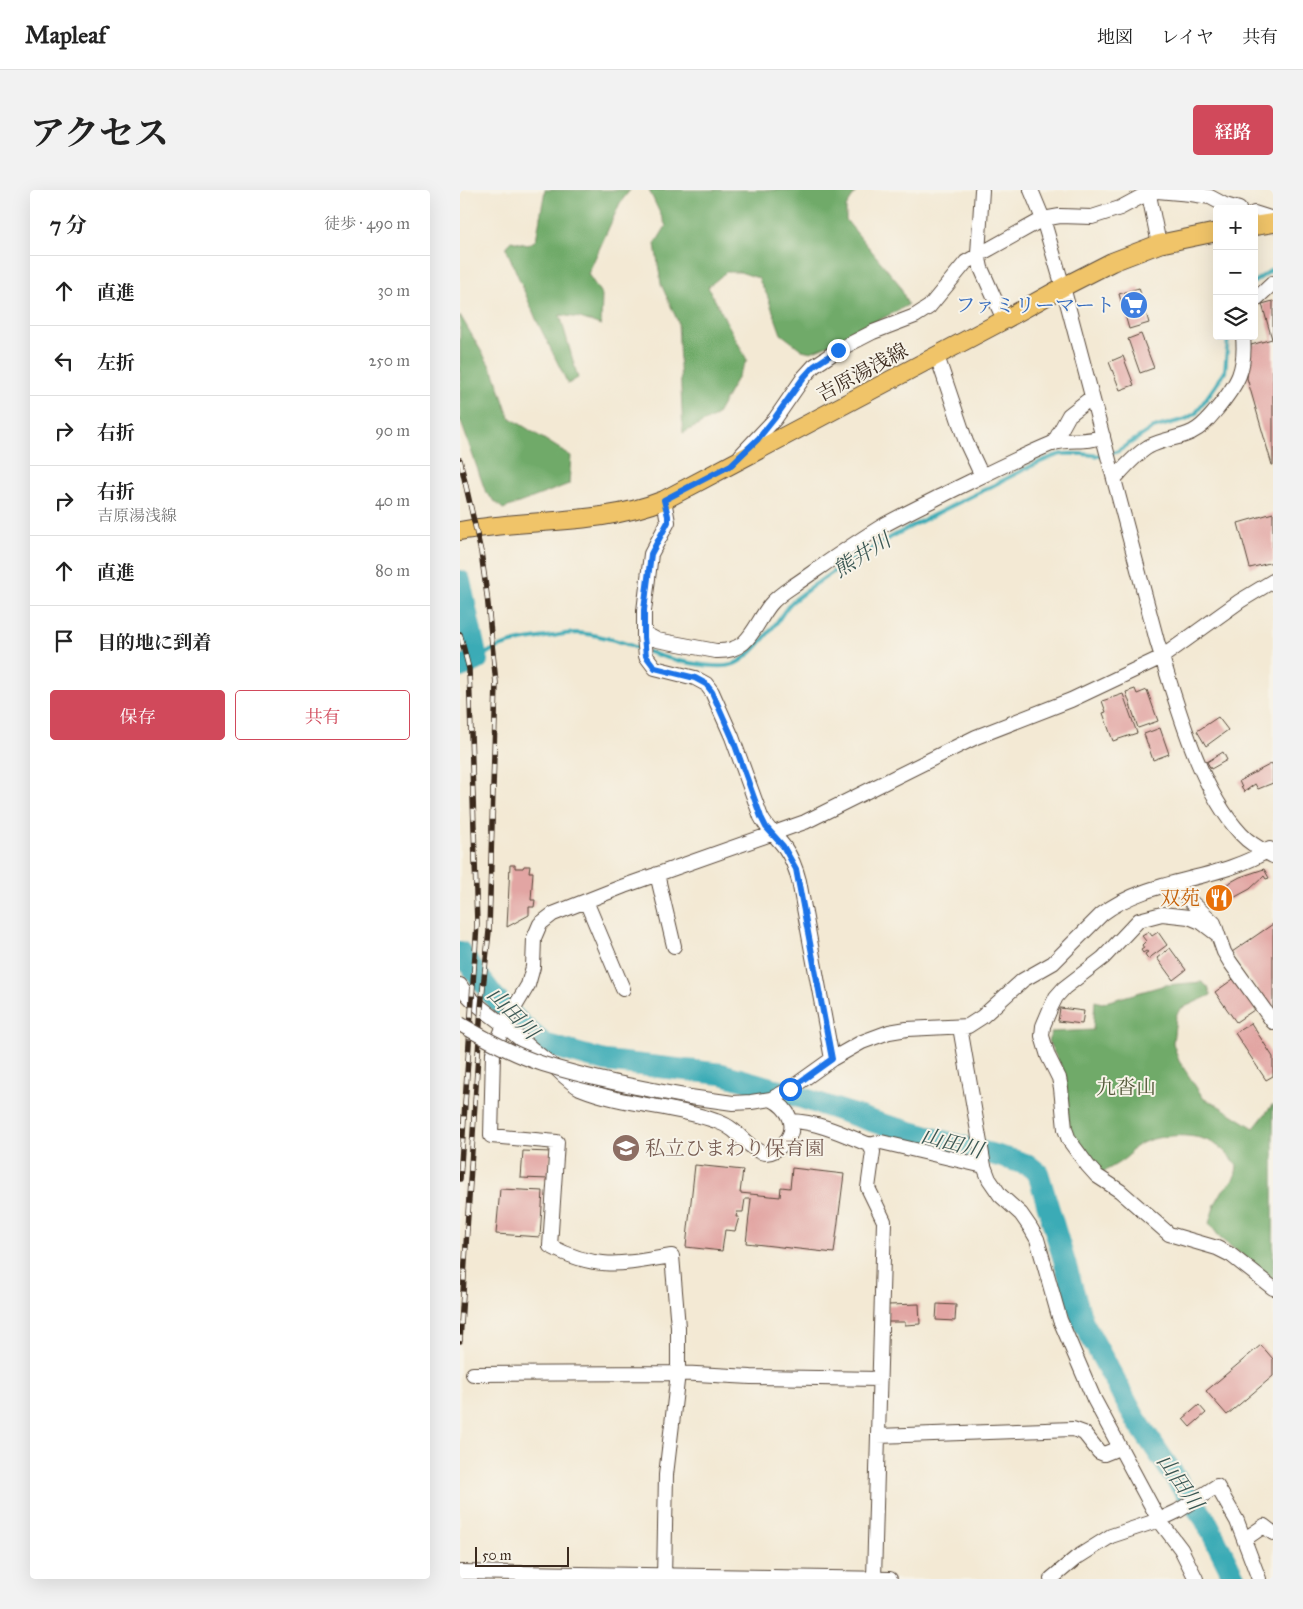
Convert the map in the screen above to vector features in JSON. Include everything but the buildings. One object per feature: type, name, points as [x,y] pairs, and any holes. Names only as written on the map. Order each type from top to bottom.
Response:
[{"type":"main road","points":[[1258,225],[1273,223]]},
{"type":"main road","name":"吉原湯浅線","points":[[460,531],[611,516],[641,509],[664,500],[1112,262],[1159,244],[1213,233]]},
{"type":"street","points":[[982,190],[978,254],[980,268],[1004,320]]},
{"type":"street","points":[[1031,190],[1043,219],[1063,287],[1162,657],[1203,774],[1221,807],[1241,834],[1252,844],[1270,851]]},
{"type":"street","points":[[731,465],[758,439],[814,366],[838,350],[873,332],[915,316],[929,307],[966,262],[1043,219],[1060,216],[1092,217],[1120,208],[1148,191],[1210,197],[1225,205]]},
{"type":"street","points":[[1148,191],[1159,244]]},
{"type":"street","points":[[1258,214],[1273,218]]},
{"type":"street","points":[[1258,297],[1273,284]]},
{"type":"street","points":[[1113,472],[1150,446],[1168,438],[1188,434],[1205,423],[1239,379],[1244,359],[1243,340]]},
{"type":"street","points":[[936,356],[966,442],[982,476]]},
{"type":"street","points":[[1053,444],[1069,415],[1092,397]]},
{"type":"street","points":[[644,633],[656,640],[716,651],[736,648],[750,637],[776,599],[812,572],[885,524],[982,476],[1053,444],[1068,440],[1104,440]]},
{"type":"street","points":[[664,500],[668,522],[651,554],[644,610],[646,656],[655,668],[695,678],[706,684],[712,692],[732,737],[755,803],[766,827],[787,852],[796,869],[832,1059]]},
{"type":"street","points":[[664,1578],[666,1475],[678,1373],[678,1327],[672,1256],[638,1262],[606,1264],[577,1258],[550,1246],[557,1142],[491,1136],[493,1053],[504,1025],[528,985],[533,967],[534,938],[540,924],[553,914],[586,901],[805,822],[976,737],[1071,700],[1162,657],[1240,601],[1273,581]]},
{"type":"street","points":[[460,1024],[487,1040],[541,1063],[602,1081],[690,1098],[734,1103],[771,1099],[808,1078],[832,1059],[862,1042],[889,1032],[907,1029],[960,1027],[975,1022],[1023,980],[1053,963],[1110,908],[1132,897],[1236,864],[1270,851]]},
{"type":"street","points":[[657,874],[674,946]]},
{"type":"street","points":[[1172,884],[1214,924],[1224,952],[1230,962],[1273,1022]]},
{"type":"street","points":[[586,901],[622,989]]},
{"type":"street","points":[[1218,935],[1201,922],[1189,917],[1162,914],[1140,920],[1103,958],[1064,988],[1056,997],[1043,1026],[1042,1036],[1060,1083],[1065,1129],[1069,1140],[1097,1176],[1120,1191],[1170,1234],[1217,1248],[1232,1255],[1273,1288]]},
{"type":"street","points":[[460,984],[472,999],[579,1087],[612,1098],[710,1119],[734,1130],[748,1146],[755,1150],[770,1152],[784,1144],[790,1134],[792,1121],[782,1105],[771,1099]]},
{"type":"street","points":[[960,1027],[976,1127],[984,1166],[989,1179],[1000,1195],[1021,1214],[1036,1239],[1054,1305],[1064,1333],[1094,1399],[1159,1520],[1181,1549],[1196,1579]]},
{"type":"street","points":[[792,1121],[803,1121],[821,1126],[870,1144],[881,1142],[984,1166]]},
{"type":"street","points":[[870,1144],[873,1152],[868,1188],[884,1221],[874,1578]]},
{"type":"street","points":[[473,1374],[678,1373],[751,1377],[880,1379]]},
{"type":"street","points":[[878,1436],[1073,1429],[1084,1433],[1099,1452],[1104,1454],[1120,1448]]},
{"type":"street","points":[[1051,1579],[1076,1558],[1111,1536],[1159,1520],[1178,1511],[1217,1486],[1237,1521],[1259,1579]]},
{"type":"street","points":[[1245,1539],[1264,1526],[1273,1533]]},
{"type":"street","points":[[460,1572],[664,1578],[890,1579]]},
{"type":"green space","points":[[545,190],[630,190],[620,203],[588,274],[602,295],[601,325],[580,318],[560,315],[578,378],[568,384],[536,319],[506,248],[511,241],[528,245],[536,240]]},
{"type":"green space","points":[[649,190],[857,190],[846,207],[846,220],[899,284],[908,305],[845,338],[811,352],[802,350],[781,334],[767,295],[758,278],[740,272],[726,272],[708,287],[747,360],[716,416],[683,433],[678,322],[661,284],[655,244],[666,226]]},
{"type":"green space","points":[[460,315],[494,373],[509,417],[571,456],[569,484],[503,509],[486,493],[460,419]]},
{"type":"green space","name":"九沓山","points":[[1202,982],[1208,987],[1211,995],[1180,1009],[1176,1016],[1173,1043],[1179,1061],[1204,1099],[1214,1103],[1254,1128],[1273,1104],[1273,1279],[1221,1239],[1209,1223],[1215,1204],[1223,1190],[1235,1178],[1237,1166],[1219,1147],[1211,1142],[1193,1137],[1173,1136],[1152,1139],[1135,1147],[1125,1159],[1101,1173],[1069,1129],[1062,1068],[1048,1041],[1052,1032],[1093,1030],[1095,1001],[1102,1003],[1165,985]]},
{"type":"waterway","name":"熊井川","points":[[1258,279],[1273,269]]},
{"type":"waterway","name":"熊井川","points":[[1110,454],[1118,451],[1153,428],[1186,419],[1196,413],[1225,372],[1228,340]]},
{"type":"waterway","name":"熊井川","points":[[649,652],[679,661],[704,665],[726,666],[734,664],[757,646],[793,601],[815,584],[862,554],[936,514],[1049,458],[1069,454],[1103,456]]},
{"type":"waterway","points":[[460,581],[477,660],[460,667]]},
{"type":"waterway","name":"熊井川","points":[[477,660],[494,649],[513,643],[572,633],[618,641],[642,650]]},
{"type":"waterway","name":"山田川","points":[[460,952],[495,998],[544,1044],[605,1061],[722,1074],[778,1090],[878,1123],[1013,1160],[1028,1165],[1038,1173],[1082,1320],[1135,1418],[1205,1519],[1235,1579]]},
{"type":"railway","points":[[460,460],[481,552],[496,683],[489,931],[481,1007],[460,1341]]},
{"type":"railway","points":[[460,634],[469,669],[477,924],[460,1179]]},
{"type":"place","name":"ファミリーマート","points":[[1134,305]]},
{"type":"place","name":"双苑","points":[[1219,898]]},
{"type":"place","name":"私立ひまわり保育園","points":[[626,1148]]},
{"type":"route","points":[[790,1089],[808,1078],[832,1059],[796,869],[783,846],[772,835],[761,817],[732,737],[712,692],[706,684],[695,678],[655,668],[646,656],[644,610],[651,554],[668,522],[664,500],[731,465],[758,439],[814,366],[838,350]]}]
